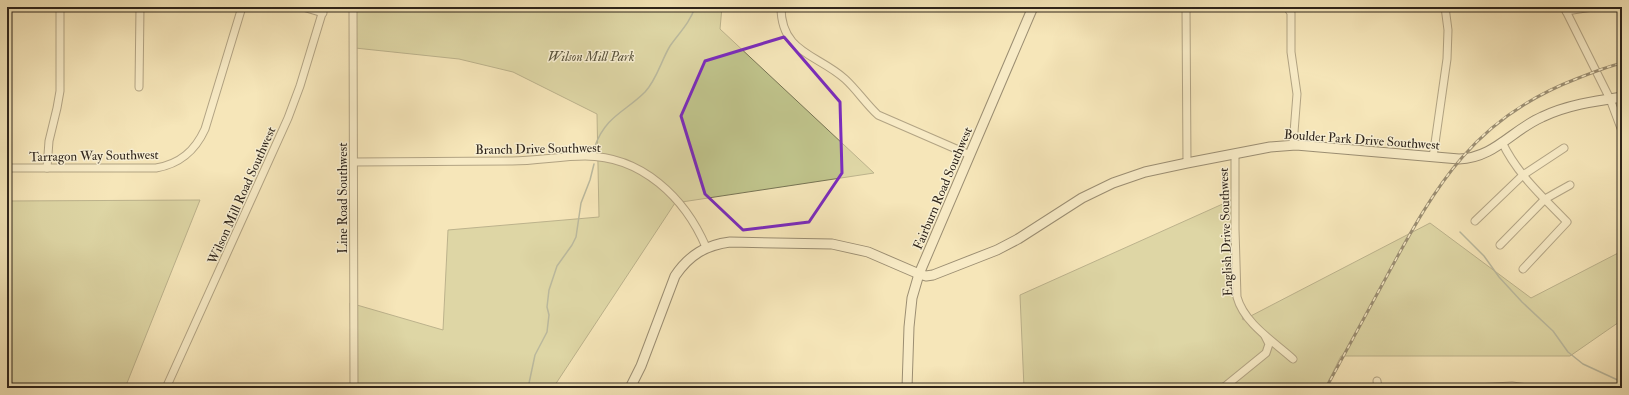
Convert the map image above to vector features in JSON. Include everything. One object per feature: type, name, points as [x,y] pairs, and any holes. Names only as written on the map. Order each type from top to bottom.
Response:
[{"type":"street","points":[[47,168],[49,141],[60,91],[60,7]]},
{"type":"street","points":[[140,7],[140,87]]},
{"type":"street","name":"Tarragon Way Southwest","points":[[7,168],[156,168],[174,164],[189,154],[199,142],[205,129],[242,7]]},
{"type":"street","points":[[303,7],[323,10]]},
{"type":"street","name":"Line Road Southwest","points":[[353,7],[354,388]]},
{"type":"street","points":[[781,7],[781,16],[786,33],[792,43],[801,52],[830,68],[844,78],[867,105],[878,115],[970,156]]},
{"type":"street","name":"Fairburn Road Southwest","points":[[907,388],[909,327],[912,298],[919,274],[1033,7]]},
{"type":"street","points":[[1186,7],[1187,163]]},
{"type":"street","points":[[1287,7],[1291,13],[1291,52],[1297,94],[1293,145]]},
{"type":"street","points":[[1433,157],[1447,59],[1448,30],[1445,7]]},
{"type":"street","points":[[1592,7],[1565,9],[1610,99],[1622,131]]},
{"type":"street","name":"Wilson Mill Road Southwest","points":[[166,388],[288,118],[300,86],[323,10]]},
{"type":"street","name":"Boulder Park Drive Southwest","points":[[630,388],[641,366],[675,276],[688,259],[706,248],[718,244],[730,242],[832,244],[868,252],[926,276],[997,250],[1018,239],[1082,198],[1113,183],[1145,172],[1270,147],[1293,145],[1469,159],[1489,151],[1527,125],[1542,117],[1572,106],[1622,97]]},
{"type":"street","points":[[1502,142],[1509,157],[1523,175],[1567,222],[1523,269]]},
{"type":"street","points":[[1475,221],[1523,175],[1564,148]]},
{"type":"street","name":"English Drive Southwest","points":[[1235,154],[1237,297],[1244,312],[1264,334],[1293,359]]},
{"type":"street","name":"Branch Drive Southwest","points":[[354,162],[522,161],[584,156],[612,159],[640,170],[665,187],[690,218],[706,248]]},
{"type":"street","points":[[1500,245],[1545,199],[1570,185]]},
{"type":"street","points":[[1223,388],[1266,353],[1269,344],[1264,334]]},
{"type":"street","points":[[1476,388],[1512,386],[1528,388]]},
{"type":"highlighted area","points":[[784,37],[840,102],[842,173],[809,222],[743,230],[705,194],[681,116],[705,61]]},
{"type":"green space","name":"Wilson Mill Park","points":[[356,7],[722,7],[720,29],[874,173],[675,203],[553,388],[352,388],[350,303],[443,330],[448,230],[599,217],[597,114],[513,72],[459,59],[355,48]]},
{"type":"green space","points":[[1236,198],[1239,303],[1243,320],[1430,223],[1531,298],[1622,251],[1622,320],[1570,356],[1341,356],[1325,388],[1024,388],[1020,295]]},
{"type":"green space","points":[[200,200],[125,388],[7,388],[7,201]]},
{"type":"waterway","points":[[595,146],[599,136],[610,121],[638,99],[649,87],[656,76],[670,46],[687,23],[695,7]]},
{"type":"waterway","points":[[528,388],[535,355],[547,332],[549,290],[557,266],[576,237],[581,203],[590,180],[594,164]]},
{"type":"waterway","points":[[1460,232],[1484,256],[1499,277],[1522,302],[1553,331],[1568,352],[1583,364],[1622,382]]},
{"type":"railway","points":[[1326,388],[1406,241],[1442,183],[1462,157],[1485,134],[1511,113],[1541,95],[1576,79],[1622,63]]}]
